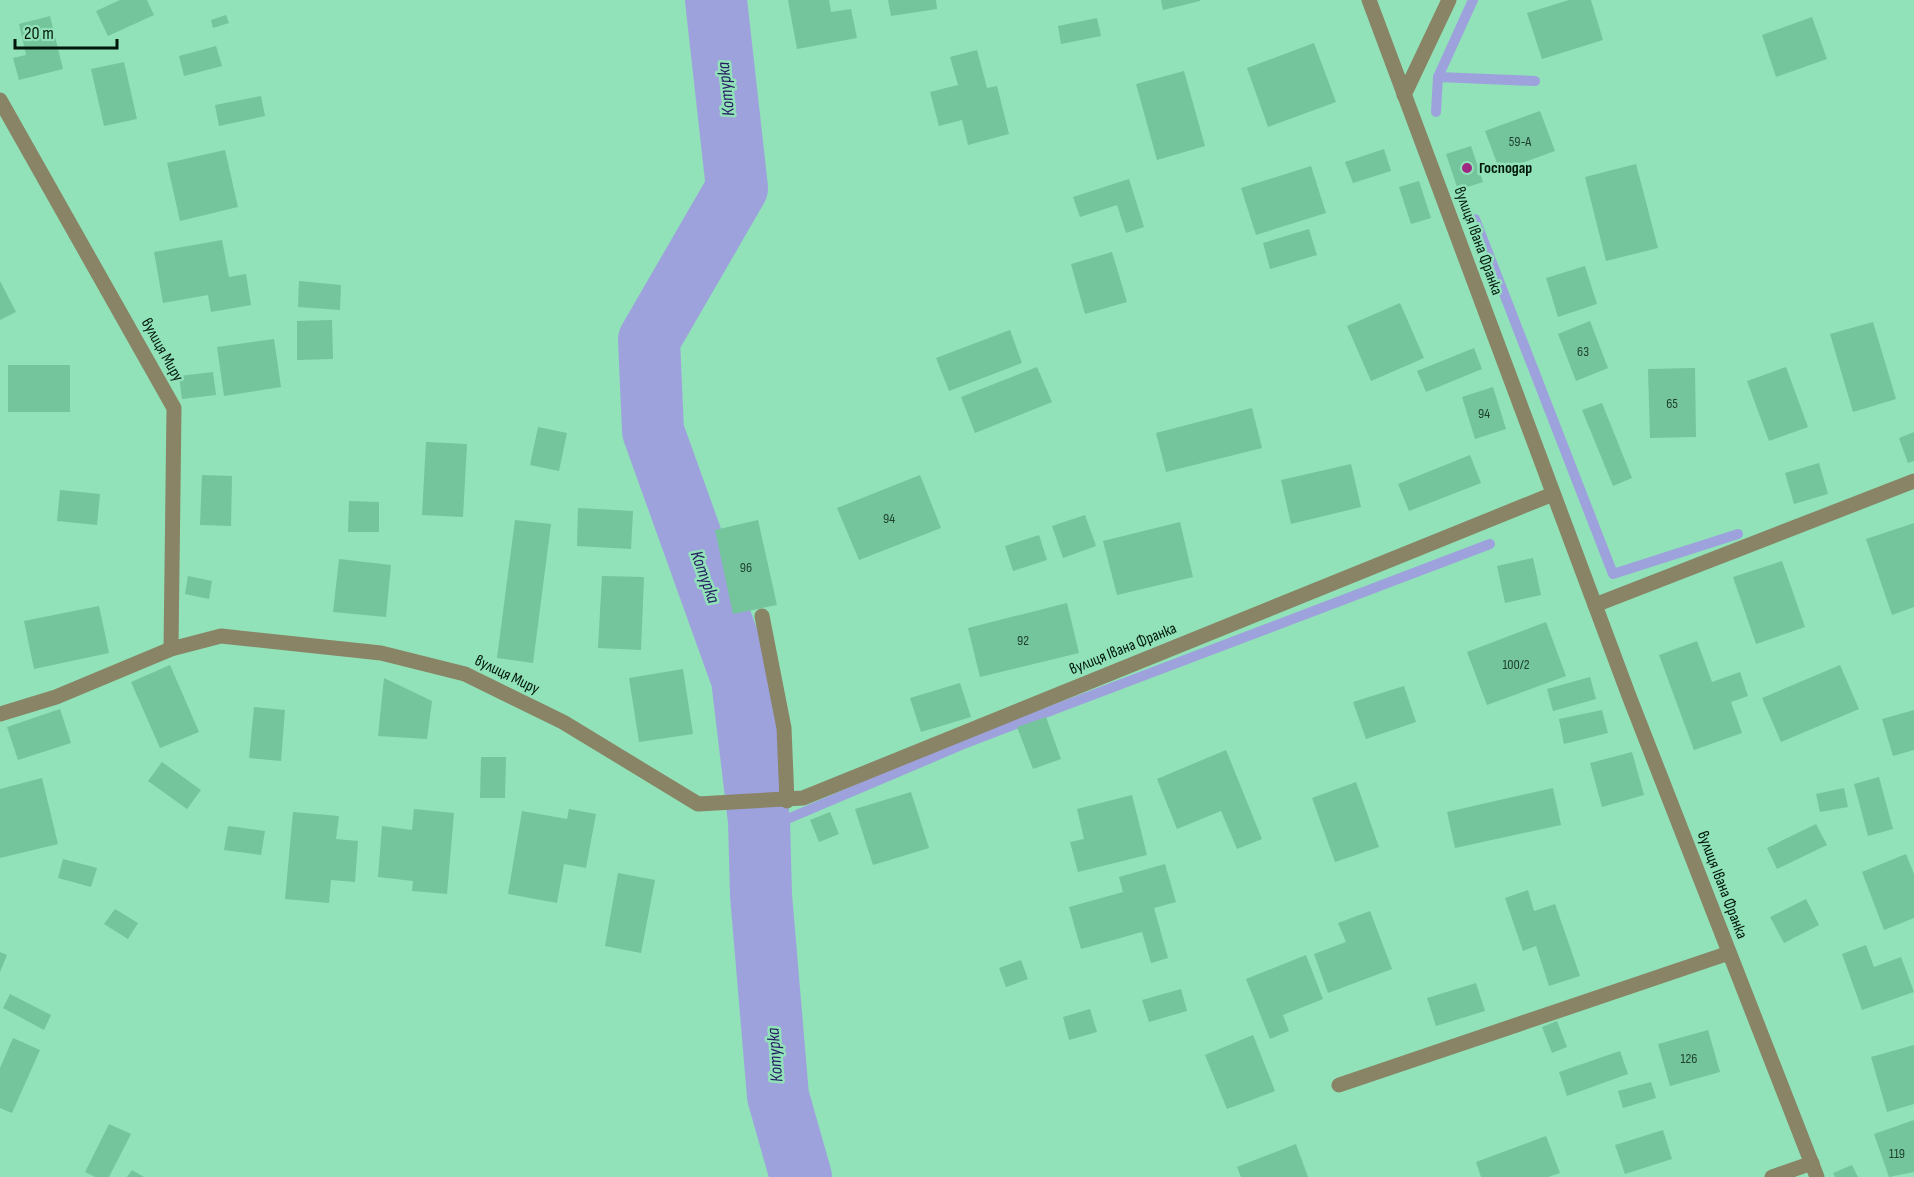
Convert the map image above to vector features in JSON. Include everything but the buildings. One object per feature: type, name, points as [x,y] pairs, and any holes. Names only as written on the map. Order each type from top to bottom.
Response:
[{"type":"street","name":"вулиця Івана Франка","points":[[1369,0],[1595,605],[1814,1170]]},
{"type":"street","points":[[1404,96],[1449,0]]},
{"type":"street","name":"вулиця Миру","points":[[0,100],[174,408],[171,649]]},
{"type":"street","points":[[1595,605],[1914,481]]},
{"type":"street","name":"вулиця Івана Франка","points":[[698,804],[787,801],[803,798],[1553,494]]},
{"type":"street","points":[[762,616],[784,728],[787,801]]},
{"type":"street","name":"вулиця Миру","points":[[0,714],[56,698],[171,649],[221,636],[381,653],[465,674],[563,722],[698,804]]},
{"type":"street","points":[[1340,1085],[1729,953]]},
{"type":"street","points":[[1772,1177],[1814,1170]]},
{"type":"waterway","name":"Котурка","points":[[716,0],[737,188],[649,340],[653,431],[742,679],[759,821],[761,895],[778,1096],[801,1177]]},
{"type":"waterway","points":[[1436,112],[1438,77],[1473,0]]},
{"type":"waterway","points":[[1438,77],[1535,81]]},
{"type":"waterway","points":[[1475,219],[1613,574],[1738,534]]},
{"type":"waterway","points":[[785,820],[966,743],[1490,544]]},
{"type":"place","name":"Господар","points":[[1467,168]]}]
